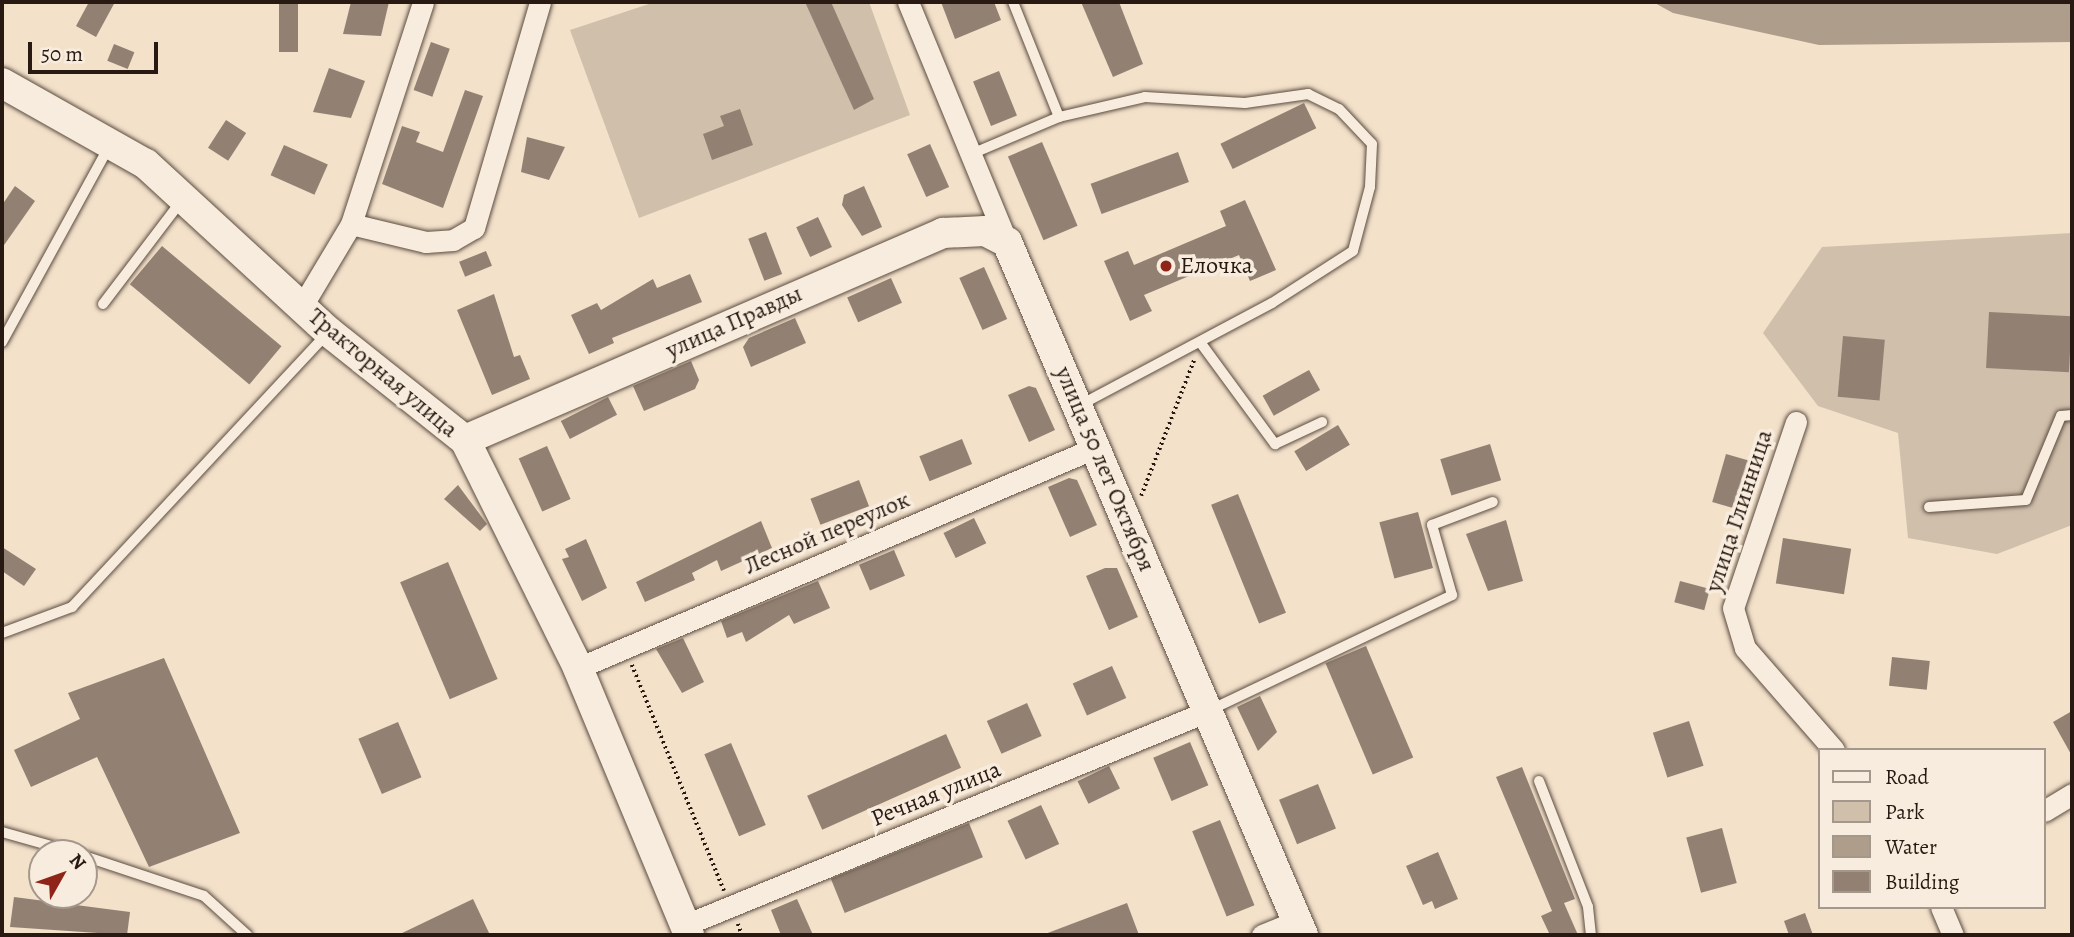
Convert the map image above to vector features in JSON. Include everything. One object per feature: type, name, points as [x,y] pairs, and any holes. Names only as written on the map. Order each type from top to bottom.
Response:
[{"type":"street","points":[[302,306],[352,224],[423,2]]},
{"type":"street","points":[[352,224],[426,242],[453,240],[474,228],[540,2]]},
{"type":"street","name":"улица 50 лет Октября","points":[[908,2],[970,155],[1080,405],[1300,928]]},
{"type":"street","name":"Тракторная улица","points":[[2,83],[111,143],[184,198],[329,332],[465,440],[578,668],[687,930]]},
{"type":"street","name":"улица Правды","points":[[465,440],[943,233],[985,230],[1007,242]]},
{"type":"street","name":"улица Глинница","points":[[1797,422],[1733,608],[1745,648],[1832,748]]},
{"type":"street","name":"Лесной переулок","points":[[578,668],[1097,447]]},
{"type":"street","name":"Речная улица","points":[[687,930],[730,907],[1208,711]]},
{"type":"street","points":[[2046,810],[2072,794]]},
{"type":"street","points":[[1942,909],[1954,935]]},
{"type":"street","points":[[1262,935],[1300,928]]},
{"type":"lane","points":[[1013,2],[1059,117]]},
{"type":"lane","points":[[970,155],[1059,117],[1145,97],[1245,103],[1308,94],[1339,109],[1372,144],[1370,187],[1353,251],[1200,342],[1080,405]]},
{"type":"lane","points":[[2,342],[111,143]]},
{"type":"lane","points":[[103,304],[184,198]]},
{"type":"lane","points":[[2,633],[72,607],[329,332]]},
{"type":"lane","points":[[1200,342],[1275,444],[1322,422]]},
{"type":"lane","points":[[1928,507],[2026,500],[2061,416],[2072,415]]},
{"type":"lane","points":[[1208,711],[1452,595],[1432,524],[1493,502]]},
{"type":"lane","points":[[1539,781],[1588,907],[1591,935]]},
{"type":"lane","points":[[2,832],[28,839]]},
{"type":"lane","points":[[98,861],[204,896],[247,935]]},
{"type":"path","points":[[1145,506],[1140,494],[1200,342]]},
{"type":"path","points":[[625,648],[743,935]]},
{"type":"green space","points":[[655,2],[869,2],[910,115],[639,218],[570,30]]},
{"type":"green space","points":[[2072,233],[2072,525],[1997,554],[1908,538],[1898,433],[1818,406],[1763,333],[1822,247]]},
{"type":"water","points":[[1653,2],[2072,2],[2072,42],[1819,45],[1673,13]]},
{"type":"building","points":[[89,2],[115,2],[96,37],[76,26]]},
{"type":"building","points":[[279,2],[298,2],[298,52],[279,52]]},
{"type":"building","points":[[351,2],[389,2],[381,36],[343,34]]},
{"type":"building","points":[[805,2],[831,2],[874,99],[854,110]]},
{"type":"building","points":[[941,2],[994,2],[1001,20],[955,39]]},
{"type":"building","points":[[1081,2],[1119,2],[1143,64],[1113,77]]},
{"type":"building","points":[[431,42],[450,49],[432,97],[414,90]]},
{"type":"building","points":[[114,44],[134,52],[128,69],[107,61]]},
{"type":"building","points":[[329,68],[365,81],[351,118],[313,112]]},
{"type":"building","points":[[999,71],[1017,116],[991,126],[973,81]]},
{"type":"building","points":[[465,90],[483,96],[443,208],[382,184],[402,126],[420,132],[416,142],[443,152]]},
{"type":"building","points":[[1304,103],[1316,128],[1233,169],[1220,144]]},
{"type":"building","points":[[740,109],[753,145],[712,160],[703,134],[724,126],[720,116]]},
{"type":"building","points":[[226,120],[246,133],[228,161],[208,148]]},
{"type":"building","points":[[527,137],[565,147],[549,180],[521,172]]},
{"type":"building","points":[[1042,142],[1078,226],[1043,240],[1008,156]]},
{"type":"building","points":[[930,144],[949,187],[926,197],[907,154]]},
{"type":"building","points":[[284,145],[328,165],[314,195],[271,175]]},
{"type":"building","points":[[1178,152],[1189,182],[1102,214],[1091,184]]},
{"type":"building","points":[[15,186],[35,201],[2,248],[2,205]]},
{"type":"building","points":[[864,186],[882,227],[862,236],[842,205],[844,195]]},
{"type":"building","points":[[1245,200],[1276,270],[1250,281],[1239,255],[1144,295],[1152,311],[1130,321],[1104,261],[1128,251],[1134,265],[1226,226],[1220,211]]},
{"type":"building","points":[[818,217],[832,247],[810,257],[796,227]]},
{"type":"building","points":[[766,232],[782,274],[764,281],[748,239]]},
{"type":"building","points":[[162,246],[282,346],[249,385],[130,284]]},
{"type":"building","points":[[486,251],[492,266],[465,277],[459,262]]},
{"type":"building","points":[[984,267],[1007,319],[983,330],[959,278]]},
{"type":"building","points":[[690,274],[702,302],[612,338],[614,343],[589,354],[571,315],[597,303],[601,310],[653,279],[657,288]]},
{"type":"building","points":[[891,278],[902,303],[858,322],[847,298]]},
{"type":"building","points":[[494,294],[514,357],[520,355],[530,379],[492,395],[457,310]]},
{"type":"building","points":[[1989,312],[2072,316],[2069,372],[1986,368]]},
{"type":"building","points":[[795,318],[806,343],[751,367],[743,347],[749,338]]},
{"type":"building","points":[[1843,336],[1885,340],[1880,400],[1838,397]]},
{"type":"building","points":[[691,361],[699,380],[695,389],[644,411],[633,386]]},
{"type":"building","points":[[1309,370],[1320,390],[1274,416],[1263,396]]},
{"type":"building","points":[[1029,386],[1036,388],[1055,430],[1029,442],[1008,395]]},
{"type":"building","points":[[608,397],[617,415],[570,439],[561,421]]},
{"type":"building","points":[[1338,425],[1350,445],[1306,471],[1294,451]]},
{"type":"building","points":[[962,439],[972,464],[929,481],[919,456]]},
{"type":"building","points":[[1490,444],[1501,480],[1451,496],[1440,459]]},
{"type":"building","points":[[547,446],[571,499],[542,512],[519,459]]},
{"type":"building","points":[[1726,454],[1754,462],[1740,510],[1712,502]]},
{"type":"building","points":[[1069,478],[1077,480],[1097,525],[1070,537],[1048,487]]},
{"type":"building","points":[[859,480],[869,506],[820,525],[810,499]]},
{"type":"building","points":[[458,485],[487,524],[480,531],[444,499]]},
{"type":"building","points":[[1238,494],[1286,613],[1259,624],[1211,505]]},
{"type":"building","points":[[1418,512],[1433,568],[1394,578],[1379,522]]},
{"type":"building","points":[[974,518],[986,543],[956,558],[943,533]]},
{"type":"building","points":[[1506,520],[1523,581],[1488,591],[1466,534]]},
{"type":"building","points":[[761,521],[772,548],[721,571],[717,560],[692,573],[695,580],[645,602],[636,582]]},
{"type":"building","points":[[1783,538],[1851,549],[1844,594],[1776,583]]},
{"type":"building","points":[[586,539],[607,588],[582,601],[562,559],[569,557],[565,549]]},
{"type":"building","points":[[2,547],[36,569],[24,586],[2,571]]},
{"type":"building","points":[[894,550],[905,576],[870,591],[859,565]]},
{"type":"building","points":[[448,562],[498,679],[450,699],[400,582]]},
{"type":"building","points":[[1105,568],[1117,568],[1138,617],[1109,630],[1086,576]]},
{"type":"building","points":[[818,581],[830,608],[794,624],[789,615],[746,642],[742,632],[727,638],[721,621]]},
{"type":"building","points":[[1680,581],[1710,589],[1704,610],[1674,602]]},
{"type":"building","points":[[683,638],[704,682],[682,693],[656,649]]},
{"type":"building","points":[[1366,646],[1413,757],[1373,775],[1325,663]]},
{"type":"building","points":[[1892,657],[1930,661],[1927,690],[1889,686]]},
{"type":"building","points":[[164,658],[240,833],[149,867],[97,757],[31,787],[14,750],[80,719],[68,693]]},
{"type":"building","points":[[1112,666],[1126,698],[1087,715],[1073,683]]},
{"type":"building","points":[[1260,696],[1277,732],[1258,751],[1237,707]]},
{"type":"building","points":[[1027,703],[1042,736],[1001,754],[987,721]]},
{"type":"building","points":[[2072,711],[2072,756],[2053,722]]},
{"type":"building","points":[[1689,721],[1704,766],[1667,777],[1653,733]]},
{"type":"building","points":[[398,722],[421,777],[382,794],[358,739]]},
{"type":"building","points":[[946,734],[961,768],[822,830],[807,796]]},
{"type":"building","points":[[1190,742],[1208,785],[1172,801],[1153,758]]},
{"type":"building","points":[[731,743],[766,825],[739,836],[704,754]]},
{"type":"building","points":[[1109,766],[1120,788],[1089,804],[1078,781]]},
{"type":"building","points":[[1522,767],[1575,899],[1564,903],[1578,935],[1550,935],[1541,916],[1552,911],[1496,777]]},
{"type":"building","points":[[1318,784],[1336,829],[1297,844],[1279,800]]},
{"type":"building","points":[[1041,805],[1059,844],[1026,860],[1007,821]]},
{"type":"building","points":[[1220,820],[1254,905],[1227,917],[1192,831]]},
{"type":"building","points":[[969,823],[983,857],[845,913],[831,879]]},
{"type":"building","points":[[1722,828],[1737,883],[1701,893],[1686,838]]},
{"type":"building","points":[[1438,852],[1458,899],[1435,909],[1432,901],[1423,905],[1406,866]]},
{"type":"building","points":[[14,897],[28,899],[28,909],[98,908],[130,912],[127,935],[10,927]]},
{"type":"building","points":[[473,899],[490,935],[398,935]]},
{"type":"building","points":[[797,899],[813,935],[781,935],[771,910]]},
{"type":"building","points":[[1127,903],[1139,935],[1045,935],[1045,934]]},
{"type":"building","points":[[1805,913],[1813,935],[1789,935],[1784,921]]},
{"type":"place","name":"Елочка","points":[[1166,266]]}]
